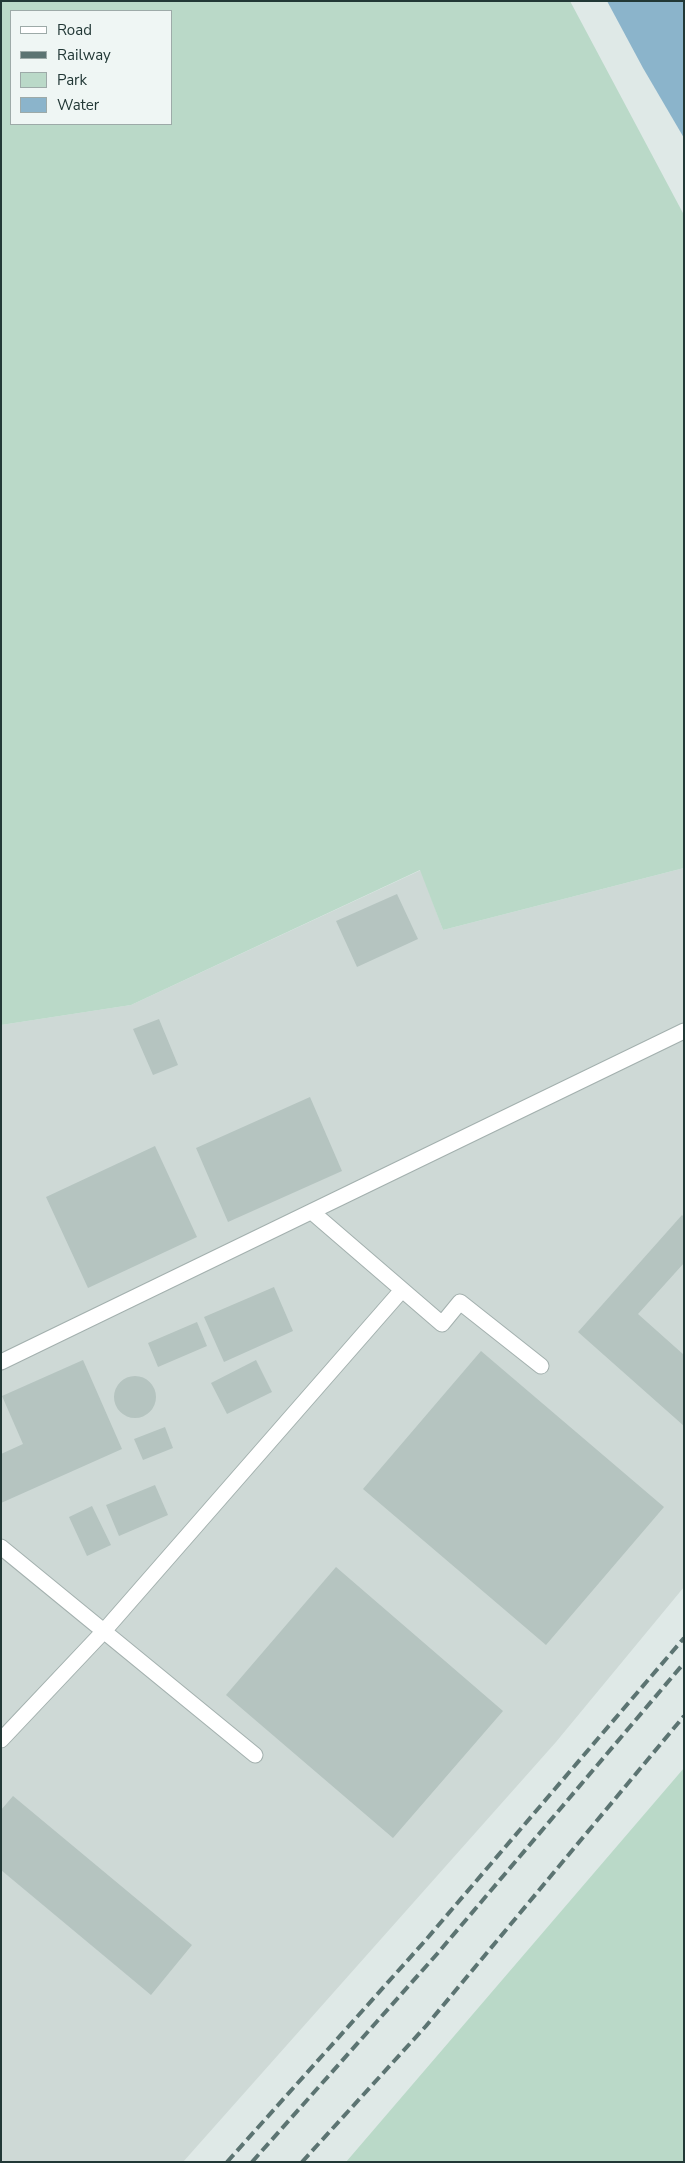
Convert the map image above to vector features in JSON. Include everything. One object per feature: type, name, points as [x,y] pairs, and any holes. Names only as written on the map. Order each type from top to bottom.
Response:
[{"type":"lane","points":[[1,1362],[684,1031]]},
{"type":"lane","points":[[312,1212],[442,1324],[460,1302],[541,1366]]},
{"type":"lane","points":[[1,1740],[104,1631],[402,1290]]},
{"type":"lane","points":[[1,1547],[255,1754]]},
{"type":"shaded area","points":[[684,868],[684,1587],[556,1742],[183,2162],[4,2162],[1,2159],[1,1025],[131,1005],[421,870],[443,930]]},
{"type":"green space","points":[[1,1],[570,1],[684,215],[684,868],[443,930],[420,870],[131,1005],[1,1025]]},
{"type":"green space","points":[[684,1768],[684,2162],[346,2162]]},
{"type":"water","points":[[607,1],[684,1],[684,138],[643,68]]},
{"type":"building","points":[[397,894],[418,939],[357,967],[336,921]]},
{"type":"building","points":[[159,1019],[178,1065],[153,1075],[133,1029]]},
{"type":"building","points":[[310,1097],[342,1171],[228,1222],[196,1148]]},
{"type":"building","points":[[155,1146],[197,1237],[88,1288],[46,1197]]},
{"type":"building","points":[[682,1215],[684,1217],[684,1263],[638,1314],[684,1355],[684,1426],[578,1332]]},
{"type":"building","points":[[274,1287],[293,1331],[224,1362],[204,1317]]},
{"type":"building","points":[[197,1322],[207,1346],[158,1367],[148,1343]]},
{"type":"building","points":[[481,1351],[664,1507],[546,1645],[363,1489]]},
{"type":"building","points":[[83,1360],[122,1449],[1,1503],[1,1454],[23,1444],[2,1396]]},
{"type":"building","points":[[256,1360],[272,1392],[227,1414],[211,1383]]},
{"type":"building","points":[[131,1376],[139,1376],[150,1382],[156,1397],[150,1412],[139,1418],[131,1418],[120,1412],[114,1401],[114,1393],[120,1382]]},
{"type":"building","points":[[165,1427],[173,1448],[143,1460],[134,1439]]},
{"type":"building","points":[[155,1485],[168,1515],[119,1536],[106,1505]]},
{"type":"building","points":[[92,1506],[111,1545],[87,1556],[69,1517]]},
{"type":"building","points":[[336,1567],[503,1711],[393,1838],[226,1695]]},
{"type":"building","points":[[13,1796],[192,1945],[151,1995],[1,1870],[1,1810]]},
{"type":"railway","points":[[227,2162],[424,1942],[684,1638]]},
{"type":"railway","points":[[252,2162],[437,1954],[684,1663]]},
{"type":"railway","points":[[302,2162],[426,2026],[684,1716]]}]
